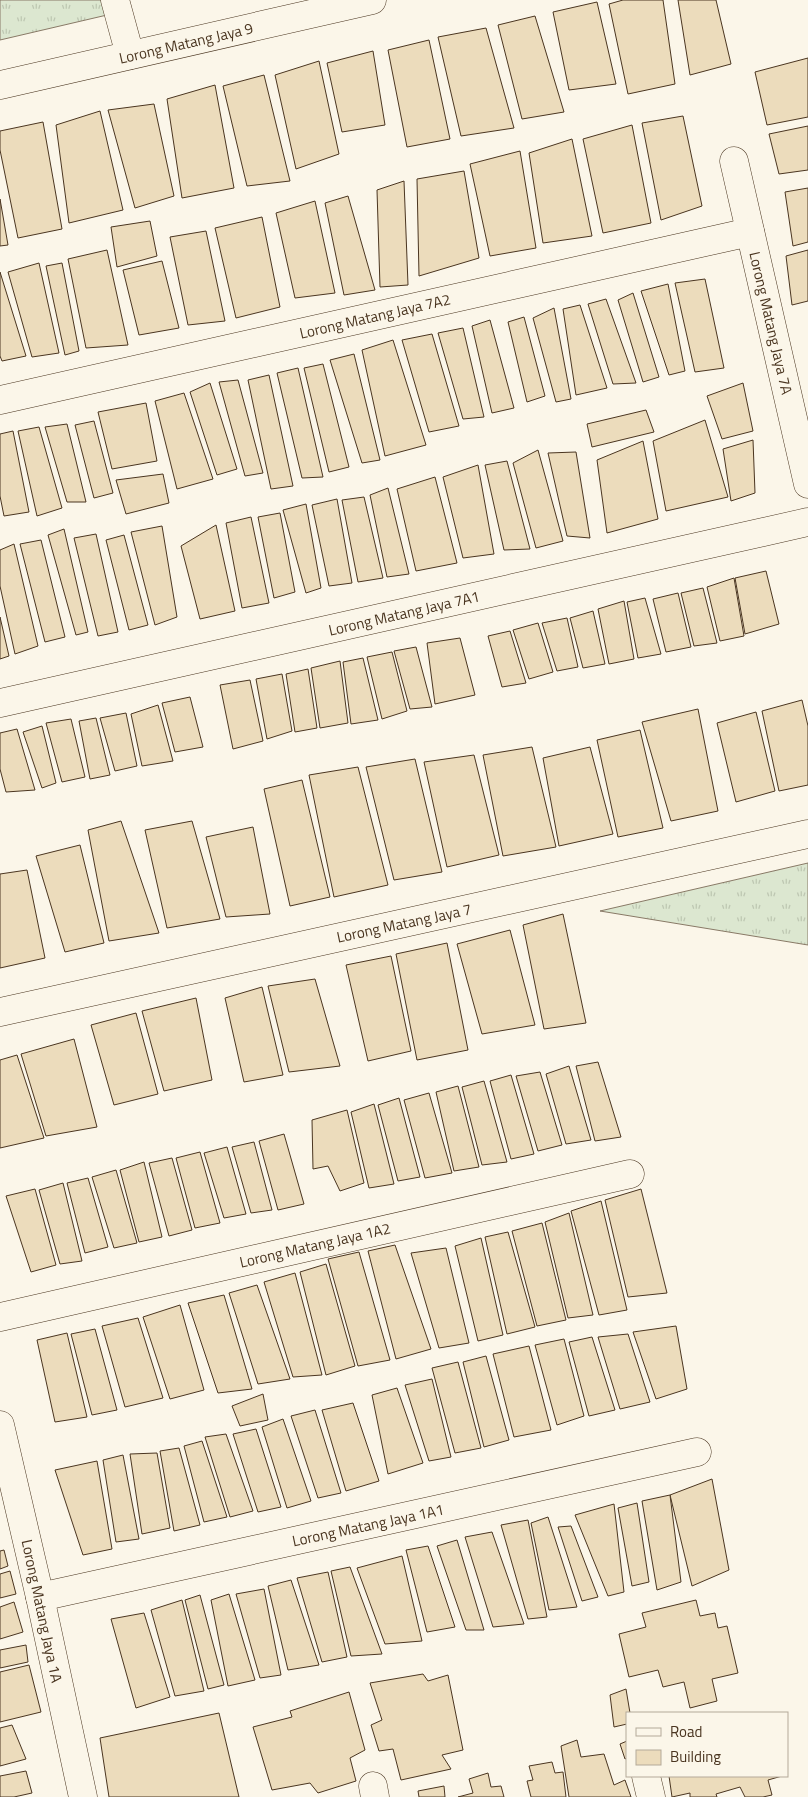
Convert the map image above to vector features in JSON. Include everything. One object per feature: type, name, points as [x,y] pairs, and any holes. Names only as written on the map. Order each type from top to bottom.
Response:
[{"type":"street","points":[[115,0],[130,55]]},
{"type":"street","name":"Lorong Matang Jaya 9","points":[[0,85],[130,55],[277,10],[372,0]]},
{"type":"street","name":"Lorong Matang Jaya 7A","points":[[734,161],[808,484]]},
{"type":"street","name":"Lorong Matang Jaya 7A2","points":[[0,400],[750,232]]},
{"type":"street","name":"Lorong Matang Jaya 7A1","points":[[0,703],[808,522]]},
{"type":"street","name":"Lorong Matang Jaya 7","points":[[0,1012],[808,834]]},
{"type":"street","name":"Lorong Matang Jaya 1A2","points":[[0,1317],[630,1174]]},
{"type":"street","name":"Lorong Matang Jaya 1A","points":[[0,1425],[83,1797]]},
{"type":"street","name":"Lorong Matang Jaya 1A1","points":[[40,1598],[697,1452]]},
{"type":"street","points":[[646,1777],[651,1797]]},
{"type":"green space","points":[[0,0],[104,0],[107,15],[0,40]]},
{"type":"green space","points":[[808,863],[808,945],[600,911]]},
{"type":"building","points":[[623,0],[663,0],[675,84],[628,94],[609,4]]},
{"type":"building","points":[[678,0],[716,0],[731,64],[690,75]]},
{"type":"building","points":[[597,2],[616,84],[569,90],[553,12]]},
{"type":"building","points":[[535,16],[564,112],[522,119],[498,25]]},
{"type":"building","points":[[486,28],[514,128],[461,136],[438,37]]},
{"type":"building","points":[[429,40],[450,139],[407,147],[388,50]]},
{"type":"building","points":[[373,51],[385,125],[342,132],[327,63]]},
{"type":"building","points":[[808,58],[808,117],[767,125],[755,72]]},
{"type":"building","points":[[319,61],[339,154],[296,169],[275,75]]},
{"type":"building","points":[[264,75],[290,181],[247,186],[223,86]]},
{"type":"building","points":[[215,85],[234,188],[182,198],[167,99]]},
{"type":"building","points":[[154,104],[174,196],[135,208],[108,110]]},
{"type":"building","points":[[100,111],[123,210],[69,223],[56,125]]},
{"type":"building","points":[[683,116],[702,206],[661,220],[642,123]]},
{"type":"building","points":[[43,122],[62,229],[18,238],[0,150],[0,131]]},
{"type":"building","points":[[632,125],[651,223],[603,233],[583,139]]},
{"type":"building","points":[[808,126],[808,170],[779,174],[769,134]]},
{"type":"building","points":[[572,139],[592,236],[543,243],[529,153]]},
{"type":"building","points":[[520,151],[536,248],[490,256],[470,164]]},
{"type":"building","points":[[464,171],[479,258],[419,276],[417,179]]},
{"type":"building","points":[[404,181],[408,285],[380,287],[377,190]]},
{"type":"building","points":[[808,188],[808,242],[793,246],[785,192]]},
{"type":"building","points":[[348,196],[375,290],[344,295],[325,203]]},
{"type":"building","points":[[0,199],[8,245],[0,246]]},
{"type":"building","points":[[315,201],[335,293],[295,298],[276,213]]},
{"type":"building","points":[[262,217],[280,307],[236,318],[215,228]]},
{"type":"building","points":[[150,221],[157,256],[117,267],[111,227]]},
{"type":"building","points":[[206,231],[225,321],[188,325],[170,237]]},
{"type":"building","points":[[107,250],[128,345],[86,348],[68,259]]},
{"type":"building","points":[[808,250],[808,301],[792,305],[786,256]]},
{"type":"building","points":[[162,261],[179,328],[139,335],[123,270]]},
{"type":"building","points":[[39,263],[59,353],[32,357],[8,272]]},
{"type":"building","points":[[62,263],[79,351],[65,355],[46,266]]},
{"type":"building","points":[[0,272],[26,356],[2,361],[0,356]]},
{"type":"building","points":[[705,279],[724,368],[695,372],[675,283]]},
{"type":"building","points":[[668,284],[685,371],[669,375],[641,291]]},
{"type":"building","points":[[633,293],[659,377],[643,382],[618,300]]},
{"type":"building","points":[[606,299],[636,383],[613,384],[588,304]]},
{"type":"building","points":[[580,305],[607,388],[576,395],[563,309]]},
{"type":"building","points":[[554,308],[571,399],[556,402],[533,318]]},
{"type":"building","points":[[524,317],[545,396],[527,402],[508,322]]},
{"type":"building","points":[[490,320],[514,408],[492,413],[472,326]]},
{"type":"building","points":[[463,328],[484,417],[463,419],[438,333]]},
{"type":"building","points":[[432,334],[459,426],[429,432],[402,340]]},
{"type":"building","points":[[393,340],[426,445],[385,456],[362,350]]},
{"type":"building","points":[[354,354],[380,460],[362,463],[330,360]]},
{"type":"building","points":[[323,364],[349,467],[329,472],[304,368]]},
{"type":"building","points":[[298,368],[323,477],[302,478],[277,373]]},
{"type":"building","points":[[269,375],[293,486],[271,489],[248,380]]},
{"type":"building","points":[[238,380],[263,473],[245,476],[219,382]]},
{"type":"building","points":[[210,383],[237,469],[217,475],[190,392]]},
{"type":"building","points":[[743,383],[753,431],[722,439],[707,396]]},
{"type":"building","points":[[184,393],[213,479],[177,489],[155,401]]},
{"type":"building","points":[[146,403],[157,461],[112,469],[98,412]]},
{"type":"building","points":[[646,410],[654,432],[592,447],[587,424]]},
{"type":"building","points":[[705,420],[728,497],[666,511],[653,441]]},
{"type":"building","points":[[94,421],[113,493],[94,498],[75,425]]},
{"type":"building","points":[[67,424],[86,502],[67,502],[45,427]]},
{"type":"building","points":[[39,427],[62,508],[37,516],[18,431]]},
{"type":"building","points":[[13,431],[29,512],[4,516],[0,496],[0,434]]},
{"type":"building","points":[[753,440],[755,493],[731,501],[723,449]]},
{"type":"building","points":[[643,441],[658,519],[607,533],[597,460]]},
{"type":"building","points":[[538,450],[563,541],[536,548],[513,463]]},
{"type":"building","points":[[576,452],[590,538],[567,536],[548,453]]},
{"type":"building","points":[[507,461],[530,549],[504,550],[485,465]]},
{"type":"building","points":[[478,465],[494,554],[463,558],[443,477]]},
{"type":"building","points":[[163,474],[169,503],[126,514],[116,480]]},
{"type":"building","points":[[435,477],[457,563],[416,571],[397,489]]},
{"type":"building","points":[[388,488],[409,574],[387,577],[370,495]]},
{"type":"building","points":[[364,497],[383,578],[358,582],[342,500]]},
{"type":"building","points":[[337,499],[352,583],[329,586],[312,505]]},
{"type":"building","points":[[306,504],[321,588],[306,593],[283,510]]},
{"type":"building","points":[[280,513],[295,592],[274,598],[258,517]]},
{"type":"building","points":[[251,517],[269,603],[242,608],[226,523]]},
{"type":"building","points":[[216,525],[235,611],[200,619],[181,546]]},
{"type":"building","points":[[162,526],[177,617],[155,625],[131,532]]},
{"type":"building","points":[[64,529],[88,632],[76,635],[48,535]]},
{"type":"building","points":[[96,534],[118,632],[98,636],[74,538]]},
{"type":"building","points":[[124,535],[148,625],[129,630],[106,540]]},
{"type":"building","points":[[41,540],[65,637],[45,642],[20,544]]},
{"type":"building","points":[[14,544],[38,646],[15,654],[0,586],[0,550]]},
{"type":"building","points":[[766,571],[779,624],[745,634],[735,578]]},
{"type":"building","points":[[734,578],[744,636],[720,641],[707,587]]},
{"type":"building","points":[[703,588],[717,643],[694,646],[681,593]]},
{"type":"building","points":[[678,593],[691,647],[666,652],[653,599]]},
{"type":"building","points":[[645,598],[661,654],[638,658],[627,602]]},
{"type":"building","points":[[624,601],[634,659],[609,664],[598,609]]},
{"type":"building","points":[[593,611],[605,664],[583,668],[570,618]]},
{"type":"building","points":[[0,617],[9,656],[0,659]]},
{"type":"building","points":[[567,618],[578,667],[557,671],[542,623]]},
{"type":"building","points":[[538,623],[553,672],[529,679],[513,630]]},
{"type":"building","points":[[510,631],[526,683],[502,687],[488,636]]},
{"type":"building","points":[[460,638],[475,695],[435,704],[427,643]]},
{"type":"building","points":[[416,647],[432,707],[410,709],[394,651]]},
{"type":"building","points":[[392,652],[407,711],[382,719],[367,657]]},
{"type":"building","points":[[363,658],[378,720],[351,724],[343,662]]},
{"type":"building","points":[[340,661],[348,723],[320,728],[311,668]]},
{"type":"building","points":[[308,669],[317,728],[295,732],[286,674]]},
{"type":"building","points":[[282,674],[292,731],[267,739],[256,679]]},
{"type":"building","points":[[250,680],[263,741],[233,749],[220,685]]},
{"type":"building","points":[[190,697],[203,747],[175,752],[162,703]]},
{"type":"building","points":[[802,700],[808,726],[808,785],[779,791],[762,711]]},
{"type":"building","points":[[158,705],[173,761],[142,766],[131,714]]},
{"type":"building","points":[[698,709],[718,811],[671,821],[642,722]]},
{"type":"building","points":[[756,712],[775,791],[736,802],[717,723]]},
{"type":"building","points":[[126,713],[137,766],[115,771],[100,718]]},
{"type":"building","points":[[96,718],[110,775],[90,779],[79,721]]},
{"type":"building","points":[[71,719],[85,777],[62,782],[46,723]]},
{"type":"building","points":[[42,726],[56,783],[42,788],[23,732]]},
{"type":"building","points":[[17,729],[35,790],[6,792],[0,769],[0,733]]},
{"type":"building","points":[[640,730],[663,828],[618,837],[597,740]]},
{"type":"building","points":[[532,747],[556,847],[503,856],[483,755]]},
{"type":"building","points":[[590,747],[613,834],[559,846],[543,758]]},
{"type":"building","points":[[474,755],[499,855],[447,867],[424,762]]},
{"type":"building","points":[[415,759],[442,872],[394,880],[366,767]]},
{"type":"building","points":[[358,767],[388,885],[334,897],[309,775]]},
{"type":"building","points":[[302,780],[330,897],[290,906],[264,789]]},
{"type":"building","points":[[121,821],[159,933],[109,941],[88,830]]},
{"type":"building","points":[[192,821],[220,919],[167,928],[145,830]]},
{"type":"building","points":[[253,827],[270,914],[226,917],[206,837]]},
{"type":"building","points":[[80,845],[104,943],[65,952],[36,856]]},
{"type":"building","points":[[27,870],[45,958],[0,968],[0,874]]},
{"type":"building","points":[[563,914],[586,1023],[544,1029],[523,925]]},
{"type":"building","points":[[510,930],[535,1025],[482,1034],[457,944]]},
{"type":"building","points":[[447,943],[468,1050],[417,1060],[396,954]]},
{"type":"building","points":[[391,956],[411,1051],[368,1061],[346,965]]},
{"type":"building","points":[[315,979],[340,1066],[289,1072],[268,986]]},
{"type":"building","points":[[262,987],[283,1075],[244,1082],[225,998]]},
{"type":"building","points":[[196,998],[212,1080],[164,1091],[142,1011]]},
{"type":"building","points":[[136,1013],[158,1094],[114,1105],[91,1025]]},
{"type":"building","points":[[74,1039],[97,1127],[46,1136],[21,1054]]},
{"type":"building","points":[[17,1055],[44,1138],[0,1148],[0,1060]]},
{"type":"building","points":[[598,1062],[621,1137],[595,1141],[576,1066]]},
{"type":"building","points":[[569,1066],[591,1140],[566,1144],[546,1074]]},
{"type":"building","points":[[540,1072],[562,1145],[538,1151],[516,1076]]},
{"type":"building","points":[[511,1075],[534,1154],[511,1159],[490,1081]]},
{"type":"building","points":[[484,1081],[507,1162],[482,1165],[462,1087]]},
{"type":"building","points":[[458,1086],[479,1167],[454,1171],[436,1092]]},
{"type":"building","points":[[429,1093],[452,1173],[425,1178],[404,1100]]},
{"type":"building","points":[[399,1098],[420,1177],[398,1181],[378,1105]]},
{"type":"building","points":[[374,1104],[394,1184],[369,1188],[351,1112]]},
{"type":"building","points":[[347,1110],[364,1183],[340,1191],[328,1166],[313,1169],[312,1120]]},
{"type":"building","points":[[284,1134],[304,1204],[278,1210],[259,1141]]},
{"type":"building","points":[[254,1142],[272,1210],[251,1213],[232,1147]]},
{"type":"building","points":[[227,1147],[246,1214],[224,1218],[204,1153]]},
{"type":"building","points":[[200,1152],[220,1223],[195,1228],[176,1158]]},
{"type":"building","points":[[172,1158],[192,1230],[169,1236],[149,1163]]},
{"type":"building","points":[[144,1162],[162,1237],[139,1242],[120,1170]]},
{"type":"building","points":[[116,1170],[137,1243],[114,1248],[92,1177]]},
{"type":"building","points":[[88,1178],[108,1247],[85,1253],[67,1183]]},
{"type":"building","points":[[63,1183],[82,1261],[60,1264],[39,1190]]},
{"type":"building","points":[[35,1189],[56,1265],[31,1272],[6,1196]]},
{"type":"building","points":[[641,1189],[667,1293],[628,1297],[605,1200]]},
{"type":"building","points":[[601,1201],[627,1310],[599,1315],[571,1211]]},
{"type":"building","points":[[569,1213],[593,1315],[568,1318],[545,1222]]},
{"type":"building","points":[[542,1223],[566,1320],[537,1326],[512,1231]]},
{"type":"building","points":[[508,1232],[535,1327],[507,1334],[485,1237]]},
{"type":"building","points":[[481,1238],[503,1335],[478,1341],[455,1246]]},
{"type":"building","points":[[395,1245],[431,1349],[396,1359],[368,1251]]},
{"type":"building","points":[[446,1248],[469,1343],[439,1348],[411,1253]]},
{"type":"building","points":[[359,1252],[390,1360],[358,1366],[328,1259]]},
{"type":"building","points":[[326,1264],[355,1366],[326,1375],[300,1272]]},
{"type":"building","points":[[295,1273],[322,1375],[293,1377],[264,1282]]},
{"type":"building","points":[[257,1285],[290,1379],[258,1384],[229,1293]]},
{"type":"building","points":[[224,1295],[252,1389],[218,1393],[188,1303]]},
{"type":"building","points":[[180,1305],[204,1390],[170,1399],[143,1317]]},
{"type":"building","points":[[138,1318],[163,1398],[125,1407],[102,1326]]},
{"type":"building","points":[[676,1326],[687,1389],[656,1399],[633,1332]]},
{"type":"building","points":[[95,1329],[117,1410],[92,1415],[71,1334]]},
{"type":"building","points":[[67,1333],[87,1417],[55,1422],[37,1340]]},
{"type":"building","points":[[628,1334],[650,1402],[620,1409],[598,1337]]},
{"type":"building","points":[[592,1337],[615,1410],[589,1416],[569,1342]]},
{"type":"building","points":[[564,1339],[584,1416],[557,1425],[535,1345]]},
{"type":"building","points":[[529,1346],[551,1430],[514,1437],[493,1354]]},
{"type":"building","points":[[486,1356],[509,1440],[484,1447],[463,1362]]},
{"type":"building","points":[[458,1362],[481,1448],[455,1453],[432,1368]]},
{"type":"building","points":[[432,1379],[451,1457],[429,1461],[405,1385]]},
{"type":"building","points":[[397,1388],[423,1463],[388,1474],[372,1395]]},
{"type":"building","points":[[263,1394],[268,1420],[240,1426],[232,1406]]},
{"type":"building","points":[[353,1403],[379,1481],[346,1491],[322,1410]]},
{"type":"building","points":[[315,1410],[341,1493],[318,1498],[291,1416]]},
{"type":"building","points":[[283,1419],[311,1501],[287,1508],[262,1427]]},
{"type":"building","points":[[256,1429],[281,1507],[258,1512],[233,1434]]},
{"type":"building","points":[[226,1434],[253,1511],[230,1517],[205,1437]]},
{"type":"building","points":[[202,1441],[227,1517],[204,1522],[184,1446]]},
{"type":"building","points":[[179,1448],[200,1525],[174,1531],[160,1451]]},
{"type":"building","points":[[157,1453],[170,1528],[142,1534],[130,1454]]},
{"type":"building","points":[[123,1455],[139,1539],[116,1542],[103,1460]]},
{"type":"building","points":[[97,1461],[112,1549],[83,1555],[55,1470]]},
{"type":"building","points":[[712,1479],[729,1570],[692,1586],[670,1495]]},
{"type":"building","points":[[670,1495],[681,1582],[657,1590],[642,1501]]},
{"type":"building","points":[[637,1503],[649,1582],[632,1586],[618,1508]]},
{"type":"building","points":[[614,1504],[624,1592],[608,1596],[575,1515]]},
{"type":"building","points":[[548,1517],[577,1607],[549,1610],[531,1523]]},
{"type":"building","points":[[528,1520],[547,1617],[528,1619],[501,1525]]},
{"type":"building","points":[[571,1526],[598,1597],[582,1601],[558,1527]]},
{"type":"building","points":[[492,1532],[524,1624],[493,1627],[465,1537]]},
{"type":"building","points":[[457,1540],[484,1630],[466,1630],[437,1546]]},
{"type":"building","points":[[428,1546],[455,1627],[427,1632],[406,1550]]},
{"type":"building","points":[[4,1550],[8,1566],[0,1569],[0,1551]]},
{"type":"building","points":[[402,1556],[422,1641],[385,1644],[357,1568]]},
{"type":"building","points":[[350,1567],[382,1654],[351,1656],[331,1571]]},
{"type":"building","points":[[10,1571],[16,1594],[0,1598],[0,1574]]},
{"type":"building","points":[[328,1572],[347,1657],[322,1662],[297,1578]]},
{"type":"building","points":[[291,1580],[319,1665],[288,1670],[268,1586]]},
{"type":"building","points":[[264,1589],[281,1675],[260,1678],[236,1594]]},
{"type":"building","points":[[229,1594],[255,1680],[228,1686],[211,1600]]},
{"type":"building","points":[[200,1595],[224,1685],[208,1689],[185,1600]]},
{"type":"building","points":[[182,1600],[204,1691],[175,1696],[151,1610]]},
{"type":"building","points":[[696,1600],[700,1616],[715,1613],[718,1628],[727,1626],[738,1673],[712,1679],[717,1701],[690,1708],[684,1682],[663,1687],[658,1670],[629,1677],[619,1634],[646,1627],[642,1613]]},
{"type":"building","points":[[14,1602],[23,1632],[0,1639],[0,1607]]},
{"type":"building","points":[[144,1613],[170,1697],[136,1708],[111,1619]]},
{"type":"building","points":[[26,1645],[28,1662],[0,1668],[0,1650]]},
{"type":"building","points":[[29,1665],[41,1712],[0,1722],[0,1672]]},
{"type":"building","points":[[423,1674],[428,1681],[448,1675],[463,1750],[442,1755],[451,1769],[401,1780],[393,1749],[379,1751],[371,1725],[382,1720],[370,1683]]},
{"type":"building","points":[[626,1689],[630,1712],[626,1712],[626,1724],[614,1727],[610,1695]]},
{"type":"building","points":[[349,1692],[365,1750],[350,1758],[356,1781],[318,1793],[310,1783],[272,1790],[253,1727],[292,1717],[290,1711]]},
{"type":"building","points":[[219,1713],[239,1797],[109,1797],[100,1738]]},
{"type":"building","points":[[12,1725],[26,1759],[0,1766],[0,1728]]},
{"type":"building","points":[[577,1740],[581,1757],[604,1754],[614,1785],[625,1780],[631,1797],[569,1797],[561,1746]]},
{"type":"building","points":[[626,1741],[625,1759],[620,1744]]},
{"type":"building","points":[[552,1762],[555,1773],[563,1772],[566,1797],[531,1797],[527,1781],[533,1780],[529,1766]]},
{"type":"building","points":[[26,1771],[32,1793],[14,1797],[0,1797],[0,1776]]},
{"type":"building","points":[[488,1773],[491,1787],[501,1786],[504,1797],[458,1797],[473,1793],[469,1779]]},
{"type":"building","points":[[669,1777],[778,1777],[768,1780],[772,1795],[763,1797],[745,1797],[740,1787],[716,1794],[717,1797],[690,1797],[690,1793],[672,1797]]},
{"type":"building","points":[[444,1786],[445,1797],[419,1797],[418,1791]]}]
